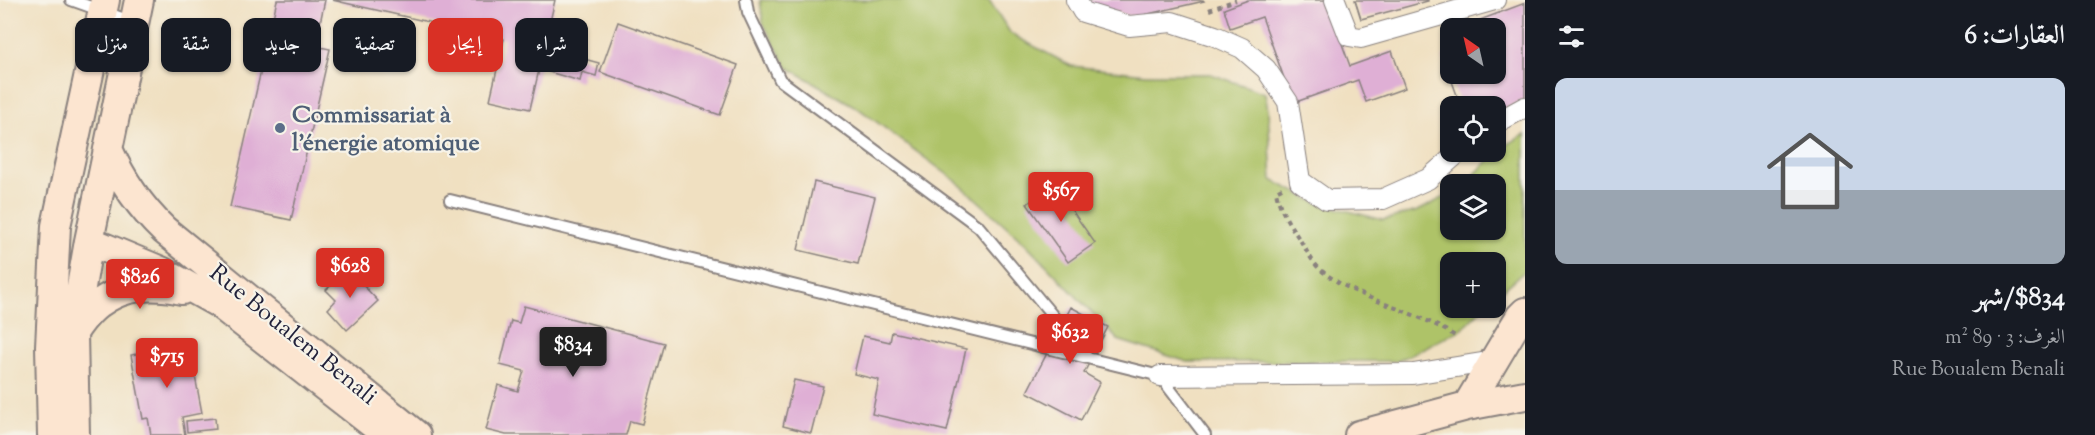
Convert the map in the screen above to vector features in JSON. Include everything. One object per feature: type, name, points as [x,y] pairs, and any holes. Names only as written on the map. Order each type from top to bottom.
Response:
[{"type":"main road","points":[[75,435],[73,333],[108,149],[125,8]]},
{"type":"main road","points":[[52,435],[50,346],[56,226],[125,8]]},
{"type":"main road","name":"Rue Boualem Benali","points":[[108,149],[130,193],[158,224],[416,435]]},
{"type":"main road","points":[[89,241],[161,271],[204,295],[387,435]]},
{"type":"main road","points":[[73,333],[81,320],[103,300],[130,288],[160,286],[204,295]]},
{"type":"main road","points":[[1467,406],[1520,316],[1525,312]]},
{"type":"main road","points":[[1359,435],[1467,406],[1525,395]]},
{"type":"street","points":[[1076,0],[1083,12],[1130,26],[1172,22],[1215,36],[1242,48],[1266,69],[1288,102],[1300,181],[1327,200],[1383,199],[1428,179],[1448,162]]},
{"type":"street","points":[[1335,0],[1349,36],[1361,38],[1495,0]]},
{"type":"street","points":[[1506,117],[1525,107]]},
{"type":"street","points":[[1160,376],[1413,374],[1494,361]]},
{"type":"lane","points":[[71,0],[125,8]]},
{"type":"lane","points":[[746,0],[748,12],[780,80],[979,227],[1088,357]]},
{"type":"lane","points":[[450,200],[1160,376],[1205,435]]},
{"type":"path","points":[[1300,181],[1276,191],[1279,203],[1293,230],[1320,270],[1349,289],[1435,322],[1455,336]]},
{"type":"green space","points":[[760,0],[989,0],[1011,34],[1071,66],[1146,74],[1211,74],[1265,93],[1272,180],[1317,203],[1383,220],[1418,211],[1440,199],[1440,240],[1506,240],[1506,174],[1475,174],[1487,162],[1506,162],[1506,145],[1525,134],[1525,271],[1506,287],[1506,252],[1440,252],[1440,318],[1473,318],[1462,329],[1398,361],[1188,362],[1118,340],[1026,244],[956,181],[859,109],[787,67],[763,23]]},
{"type":"building","name":"Commissariat à l'énergie atomique","points":[[277,0],[325,0],[321,18],[273,18]]},
{"type":"building","name":"Commissariat à l'énergie atomique","points":[[332,0],[555,0],[551,18],[515,18],[515,72],[538,72],[530,109],[490,100],[496,72],[503,72],[503,18],[428,18],[428,22]]},
{"type":"building","points":[[1086,0],[1204,1],[1135,17],[1089,6]]},
{"type":"building","points":[[1248,0],[1326,0],[1350,66],[1392,51],[1405,88],[1366,102],[1358,80],[1293,103],[1262,17],[1230,28],[1224,9]]},
{"type":"building","points":[[1355,0],[1428,0],[1428,1],[1361,19]]},
{"type":"building","points":[[1525,3],[1525,100],[1506,108],[1506,96],[1457,96],[1453,84],[1506,84],[1506,18],[1485,18]]},
{"type":"building","points":[[618,22],[738,65],[720,115],[600,72]]},
{"type":"building","name":"Commissariat à l'énergie atomique","points":[[321,47],[330,49],[291,220],[230,207],[261,72],[321,72]]},
{"type":"building","points":[[588,60],[599,63],[596,76],[582,72],[588,72]]},
{"type":"building","points":[[549,72],[582,72],[580,81]]},
{"type":"building","points":[[814,182],[875,197],[858,264],[798,250]]},
{"type":"building","points":[[1054,185],[1095,243],[1068,262],[1027,204]]},
{"type":"building","points":[[348,269],[378,301],[347,330],[328,309],[336,300],[326,290]]},
{"type":"building","points":[[524,306],[664,343],[642,424],[630,421],[626,435],[506,435],[486,430],[498,385],[518,391],[524,371],[500,365],[511,321],[519,323]]},
{"type":"building","points":[[1071,307],[1108,327],[1084,373],[1100,382],[1081,420],[1027,392]]},
{"type":"building","points":[[892,332],[966,349],[947,431],[872,414],[879,380],[854,374],[863,336],[890,342]]},
{"type":"building","points":[[189,344],[202,413],[182,417],[185,435],[151,435],[148,418],[143,419],[131,355]]},
{"type":"building","points":[[794,380],[823,386],[811,433],[783,426]]},
{"type":"building","points":[[215,418],[216,429],[187,432],[186,421]]},
{"type":"place","name":"Commissariat à l'énergie atomique","points":[[280,128]]}]
